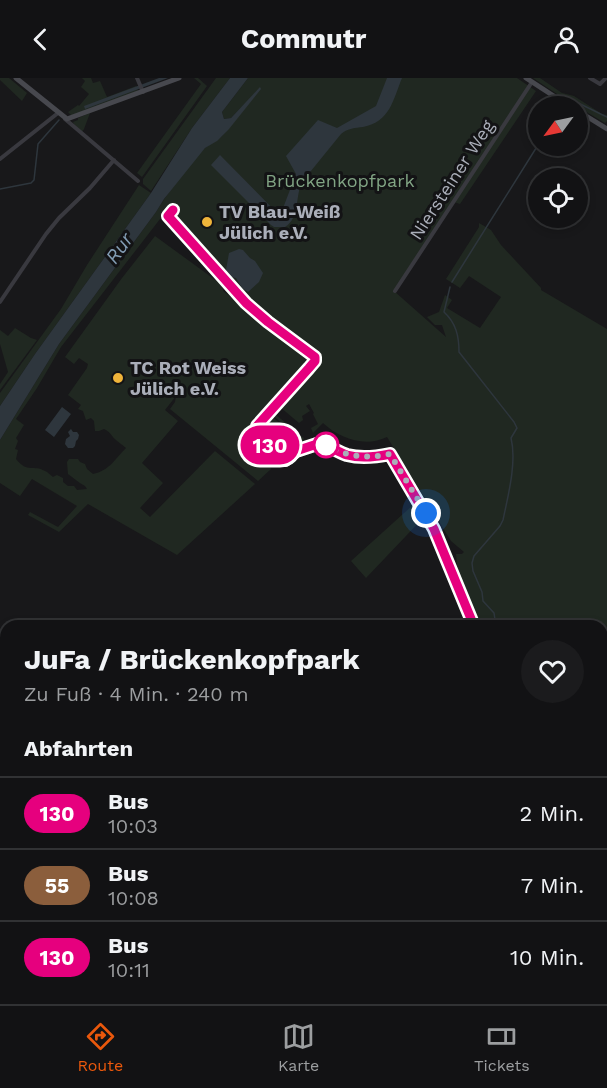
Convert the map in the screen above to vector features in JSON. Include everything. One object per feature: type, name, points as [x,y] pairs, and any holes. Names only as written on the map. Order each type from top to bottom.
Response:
[{"type":"main road","points":[[16,78],[64,118],[72,118],[141,88],[179,78]]},
{"type":"main road","points":[[526,78],[553,96]]},
{"type":"main road","points":[[588,117],[607,129]]},
{"type":"street","points":[[137,78],[141,88]]},
{"type":"street","points":[[590,78],[600,84],[606,78]]},
{"type":"street","name":"Niersteiner Weg","points":[[395,291],[532,82]]},
{"type":"street","points":[[0,159],[58,114]]},
{"type":"street","points":[[64,118],[138,181]]},
{"type":"street","points":[[0,302],[46,234],[114,160]]},
{"type":"street","points":[[173,210],[168,216],[246,303],[315,357],[315,361],[257,426],[257,430],[285,460],[296,451],[320,443],[347,455],[374,457],[390,454],[434,529],[472,620]]},
{"type":"green space","points":[[0,78],[9,78],[27,93],[22,101],[0,80]]},
{"type":"green space","points":[[82,78],[91,78],[93,83],[100,81],[107,97],[136,86],[138,91],[72,116],[68,112],[79,106],[89,94],[81,87],[85,81]]},
{"type":"green space","points":[[194,78],[198,78],[207,86],[142,177],[137,173],[201,84]]},
{"type":"green space","points":[[216,78],[230,78],[192,128],[151,191],[143,184],[143,179]]},
{"type":"green space","name":"Brückenkopfpark","points":[[248,78],[517,78],[536,91],[533,96],[528,96],[528,103],[460,204],[454,202],[394,291],[446,337],[442,325],[435,325],[427,317],[439,312],[445,295],[452,300],[447,308],[480,328],[501,297],[469,276],[460,288],[446,279],[479,227],[479,223],[491,230],[501,245],[541,290],[607,329],[607,620],[478,620],[458,574],[456,554],[464,552],[451,541],[387,437],[370,442],[353,440],[344,437],[323,423],[313,433],[311,428],[318,424],[309,404],[306,406],[310,411],[302,416],[303,420],[299,423],[280,407],[275,414],[293,429],[292,432],[288,432],[287,443],[298,444],[301,436],[304,438],[303,441],[307,439],[307,443],[318,441],[318,442],[287,456],[283,454],[277,448],[284,446],[286,427],[270,413],[317,365],[319,357],[249,303],[174,214],[167,210],[61,347],[16,419],[24,425],[16,438],[18,441],[15,449],[18,450],[16,459],[27,468],[41,469],[53,477],[57,475],[63,478],[63,482],[68,486],[74,486],[77,490],[87,489],[68,474],[69,459],[78,459],[93,474],[108,467],[126,448],[106,430],[95,431],[94,421],[91,418],[86,420],[83,411],[78,409],[81,405],[68,395],[88,364],[79,358],[74,364],[65,357],[155,236],[225,287],[223,291],[313,358],[251,430],[271,469],[258,481],[170,409],[176,396],[165,410],[178,421],[142,463],[163,483],[140,508],[150,517],[215,451],[255,484],[177,555],[88,504],[59,532],[28,515],[30,512],[58,527],[77,506],[32,479],[20,496],[0,483],[0,440],[59,344],[172,188],[205,148],[222,136],[260,88],[231,118],[224,119],[222,112]]},
{"type":"green space","points":[[533,78],[540,78],[562,93],[574,96],[560,96]]},
{"type":"green space","points":[[588,105],[607,115],[605,123],[588,113]]},
{"type":"green space","points":[[90,113],[84,129],[82,132],[73,122]]},
{"type":"green space","points":[[139,185],[151,193],[0,406],[0,393],[61,309]]},
{"type":"green space","points":[[15,328],[37,340],[0,390],[0,384],[8,372],[0,344],[0,330],[8,336]]},
{"type":"green space","points":[[269,414],[284,427],[283,444],[274,445],[262,431],[261,425]]},
{"type":"green space","points":[[414,504],[425,516],[366,578],[351,561]]},
{"type":"water","points":[[159,78],[168,78],[85,109],[84,106]]},
{"type":"water","name":"Rur","points":[[230,78],[248,78],[222,112],[224,119],[231,118],[260,87],[261,89],[229,129],[217,141],[205,148],[164,199],[59,344],[0,440],[0,406],[151,193],[192,128]]},
{"type":"water","points":[[387,78],[402,78],[393,102],[385,115],[372,124],[349,129],[341,134],[302,182],[293,218],[285,227],[271,225],[211,165],[220,155],[280,216],[296,174],[286,156],[318,120],[337,128],[376,106]]},
{"type":"water","points":[[239,249],[255,261],[263,273],[259,282],[248,292],[226,270],[229,253]]},
{"type":"water","points":[[62,407],[71,414],[54,437],[45,430]]},
{"type":"water","points":[[71,429],[79,435],[75,446],[68,448],[65,444]]},
{"type":"waterway","points":[[588,108],[607,117]]},
{"type":"waterway","points":[[0,189],[31,183],[34,180],[38,144],[59,120]]},
{"type":"waterway","points":[[452,282],[531,156]]},
{"type":"waterway","points":[[450,287],[444,312],[456,330],[459,352],[517,428],[511,438],[513,458],[503,520],[474,556],[472,563],[483,601],[494,613],[495,620]]},
{"type":"bus line","name":"130","points":[[173,210],[168,216],[246,303],[315,357],[315,361],[268,412],[257,426],[257,430],[285,460],[296,451],[320,443],[347,455],[374,457],[390,454],[434,529],[472,620]]},
{"type":"place","name":"TV Blau-Weiß Jülich e.V.","points":[[207,222]]},
{"type":"place","name":"TC Rot Weiss Jülich e.V.","points":[[118,378]]},
{"type":"route","points":[[326,445],[347,455],[360,457],[390,454],[426,513]]}]
